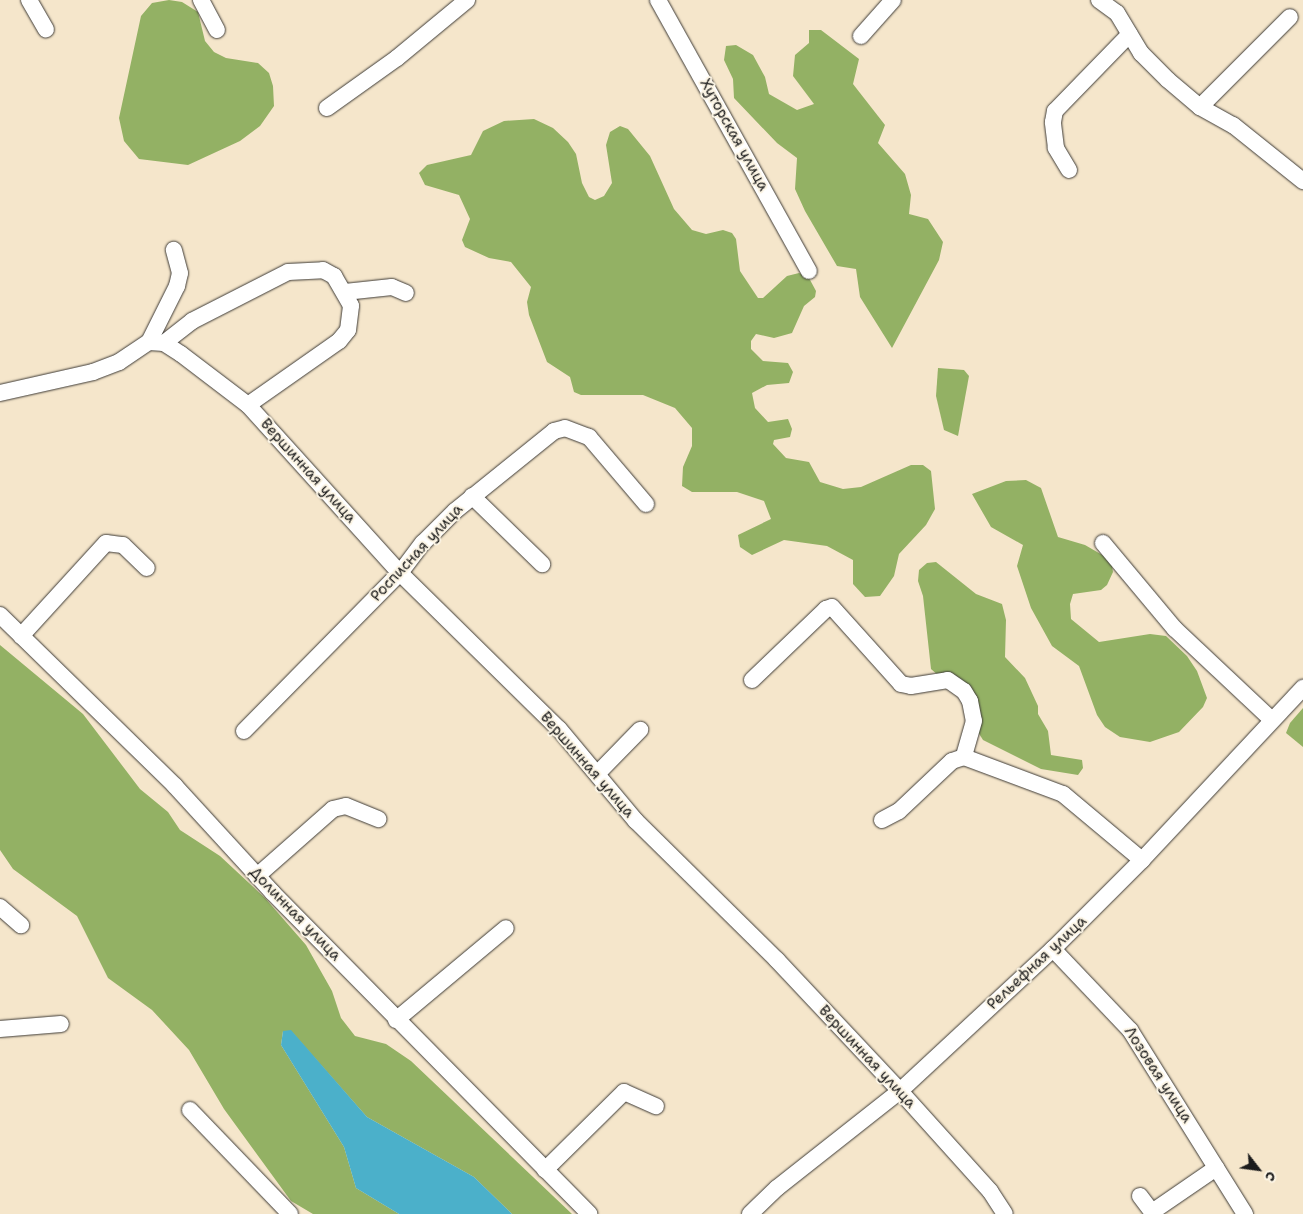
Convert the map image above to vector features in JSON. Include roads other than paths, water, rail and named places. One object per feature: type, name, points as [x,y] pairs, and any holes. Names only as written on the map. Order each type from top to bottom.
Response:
[{"type":"street","points":[[29,0],[46,30]]},
{"type":"street","points":[[201,0],[217,30]]},
{"type":"street","points":[[327,108],[397,58],[468,0]]},
{"type":"street","name":"Хуторская улица","points":[[658,0],[809,271]]},
{"type":"street","points":[[861,36],[893,0]]},
{"type":"street","points":[[1099,0],[1117,13],[1141,53],[1200,107],[1233,125],[1303,182]]},
{"type":"street","points":[[1200,107],[1290,17]]},
{"type":"street","points":[[1069,170],[1056,148],[1053,122],[1055,111],[1130,34]]},
{"type":"street","points":[[156,343],[180,273],[174,250]]},
{"type":"street","points":[[0,393],[93,372],[119,362],[156,343],[192,321],[288,272],[323,270],[334,276],[345,292],[351,306],[348,330],[339,340],[248,405]]},
{"type":"street","points":[[345,292],[392,287],[406,293]]},
{"type":"street","name":"Вершинная улица","points":[[156,343],[248,405],[400,573],[559,730],[636,821],[777,960],[900,1091],[990,1191],[1005,1214]]},
{"type":"street","name":"Росписная улица","points":[[244,731],[400,573],[423,543],[472,496],[554,431],[565,428],[589,438],[646,504]]},
{"type":"street","points":[[472,496],[542,564]]},
{"type":"street","points":[[21,636],[106,543],[123,545],[147,568]]},
{"type":"street","points":[[1103,543],[1175,629],[1272,720]]},
{"type":"street","points":[[752,680],[826,609],[832,607],[901,684],[911,686],[948,680],[964,691],[970,701],[974,721],[964,757]]},
{"type":"street","name":"Долинная улица","points":[[0,615],[175,786],[257,876],[396,1020],[589,1214]]},
{"type":"street","name":"Рельефная улица","points":[[751,1214],[777,1188],[900,1091],[1053,949],[1142,860],[1303,688]]},
{"type":"street","points":[[597,774],[640,730]]},
{"type":"street","points":[[882,820],[899,811],[952,761],[964,757],[1063,794],[1142,860]]},
{"type":"street","points":[[257,876],[333,809],[346,806],[378,819]]},
{"type":"street","points":[[0,907],[21,925]]},
{"type":"street","points":[[396,1020],[506,928]]},
{"type":"street","name":"Лозовая улица","points":[[1053,949],[1130,1030],[1245,1214]]},
{"type":"street","points":[[0,1029],[61,1024]]},
{"type":"street","points":[[545,1170],[624,1092],[656,1106]]},
{"type":"street","points":[[190,1110],[290,1214]]},
{"type":"street","points":[[1140,1196],[1152,1212],[1216,1168]]},
{"type":"water","points":[[291,1030],[367,1117],[474,1177],[512,1214],[399,1214],[356,1188],[344,1147],[281,1045],[283,1031]]}]
